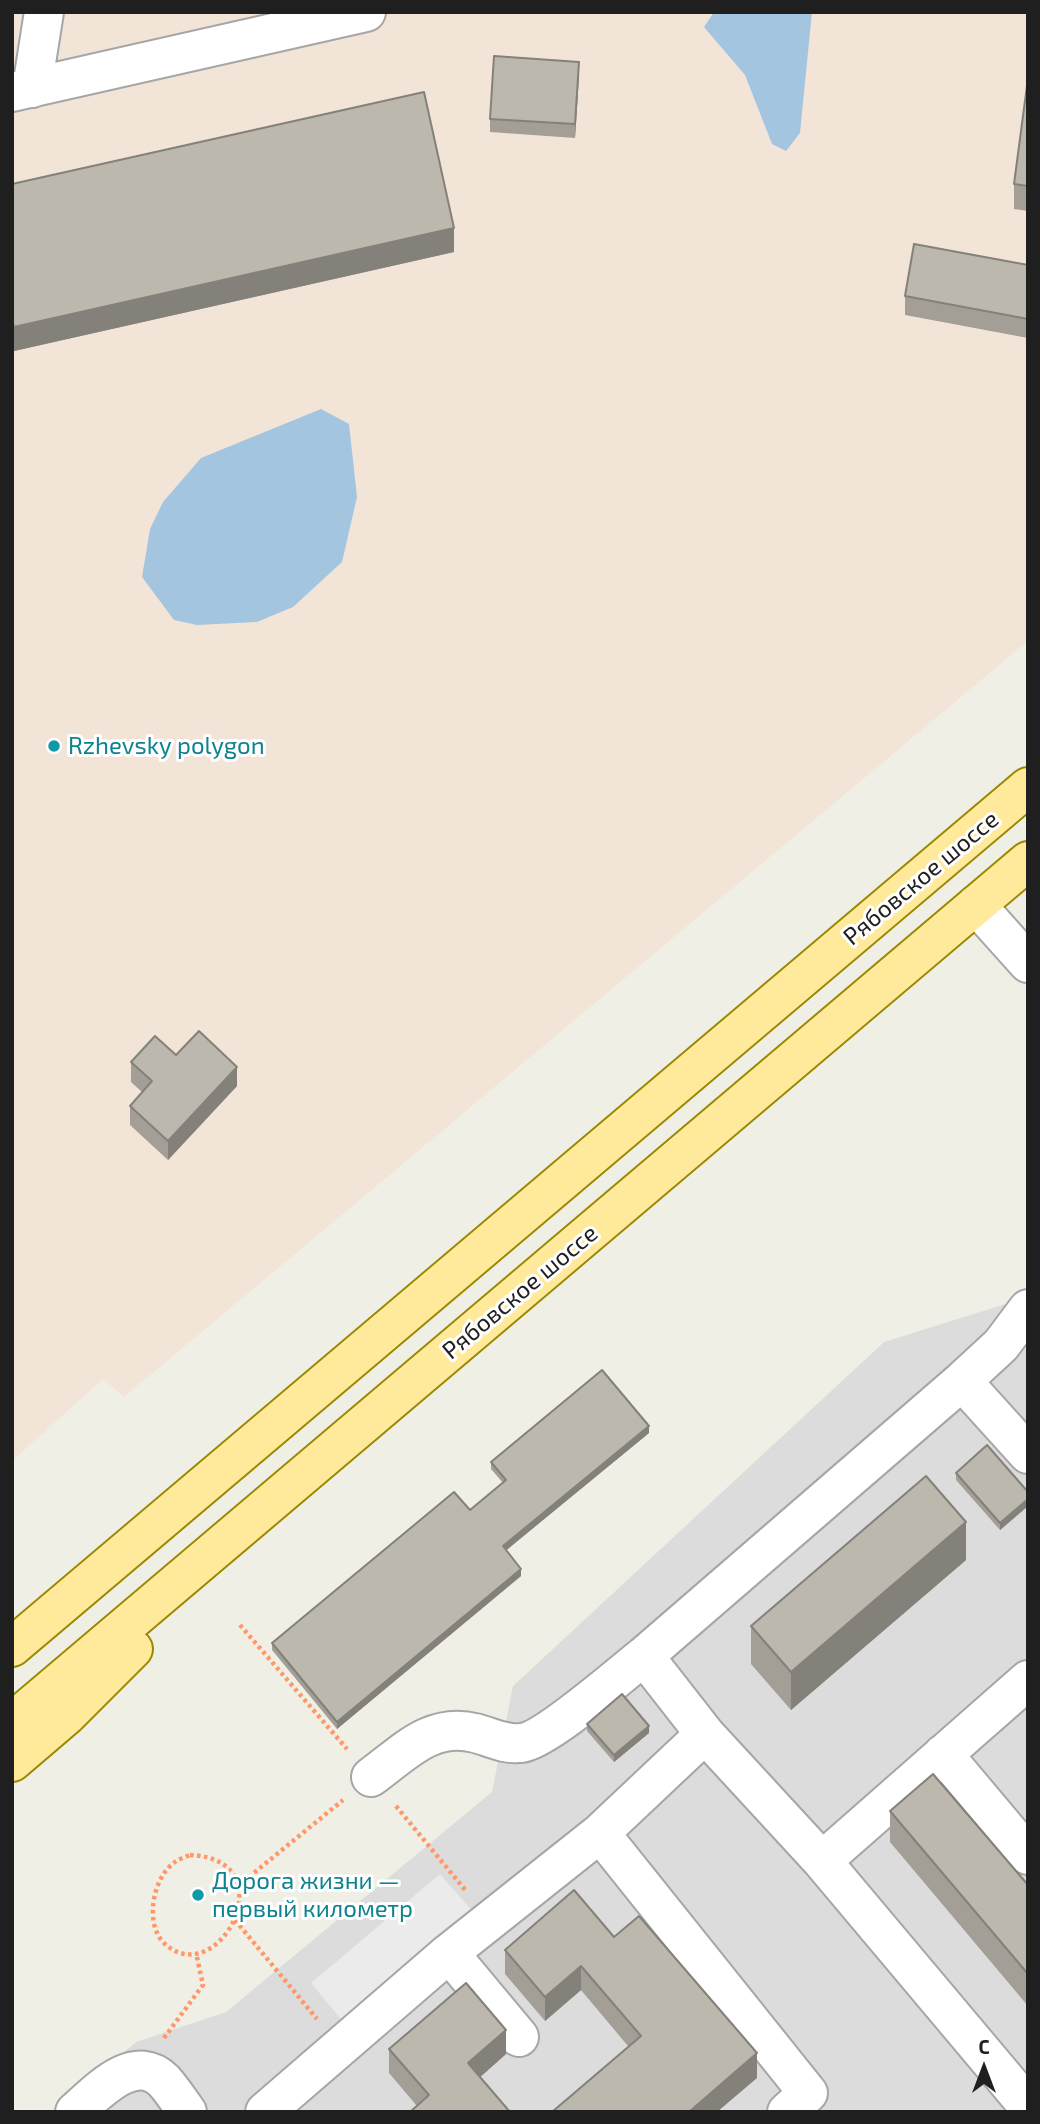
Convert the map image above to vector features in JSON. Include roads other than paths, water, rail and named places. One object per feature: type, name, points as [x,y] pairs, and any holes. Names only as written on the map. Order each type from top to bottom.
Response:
[{"type":"main road","name":"Рябовское шоссе","points":[[12,1647],[1028,787]]},
{"type":"main road","name":"Рябовское шоссе","points":[[12,1722],[1028,861]]},
{"type":"main road","points":[[12,1762],[67,1715],[130,1653],[185,1576]]},
{"type":"street","points":[[44,12],[22,90],[366,12]]},
{"type":"street","points":[[976,905],[1028,964]]},
{"type":"street","points":[[371,1777],[428,1735],[451,1728],[500,1742],[523,1743],[543,1735],[644,1656],[962,1381],[1001,1345],[1028,1309]]},
{"type":"street","points":[[962,1381],[1028,1454]]},
{"type":"street","points":[[644,1656],[705,1734],[822,1861],[1028,2106]]},
{"type":"street","points":[[822,1861],[943,1754],[1026,1686]]},
{"type":"street","points":[[265,2112],[449,1953],[600,1833],[705,1734]]},
{"type":"street","points":[[943,1754],[1028,1855]]},
{"type":"street","points":[[600,1833],[808,2092],[787,2112]]},
{"type":"street","points":[[449,1953],[519,2037]]},
{"type":"street","points":[[75,2112],[111,2081],[127,2072],[144,2071],[162,2079],[187,2112]]},
{"type":"water","points":[[714,12],[812,12],[800,133],[786,151],[772,144],[745,75],[704,27]]},
{"type":"water","points":[[321,409],[349,424],[357,497],[342,562],[293,607],[257,622],[197,625],[174,620],[142,577],[150,529],[163,502],[201,458]]},
{"type":"place","name":"Rzhevsky polygon","points":[[54,746]]},
{"type":"place","name":"Дорога жизни — первый километр","points":[[198,1895]]}]
